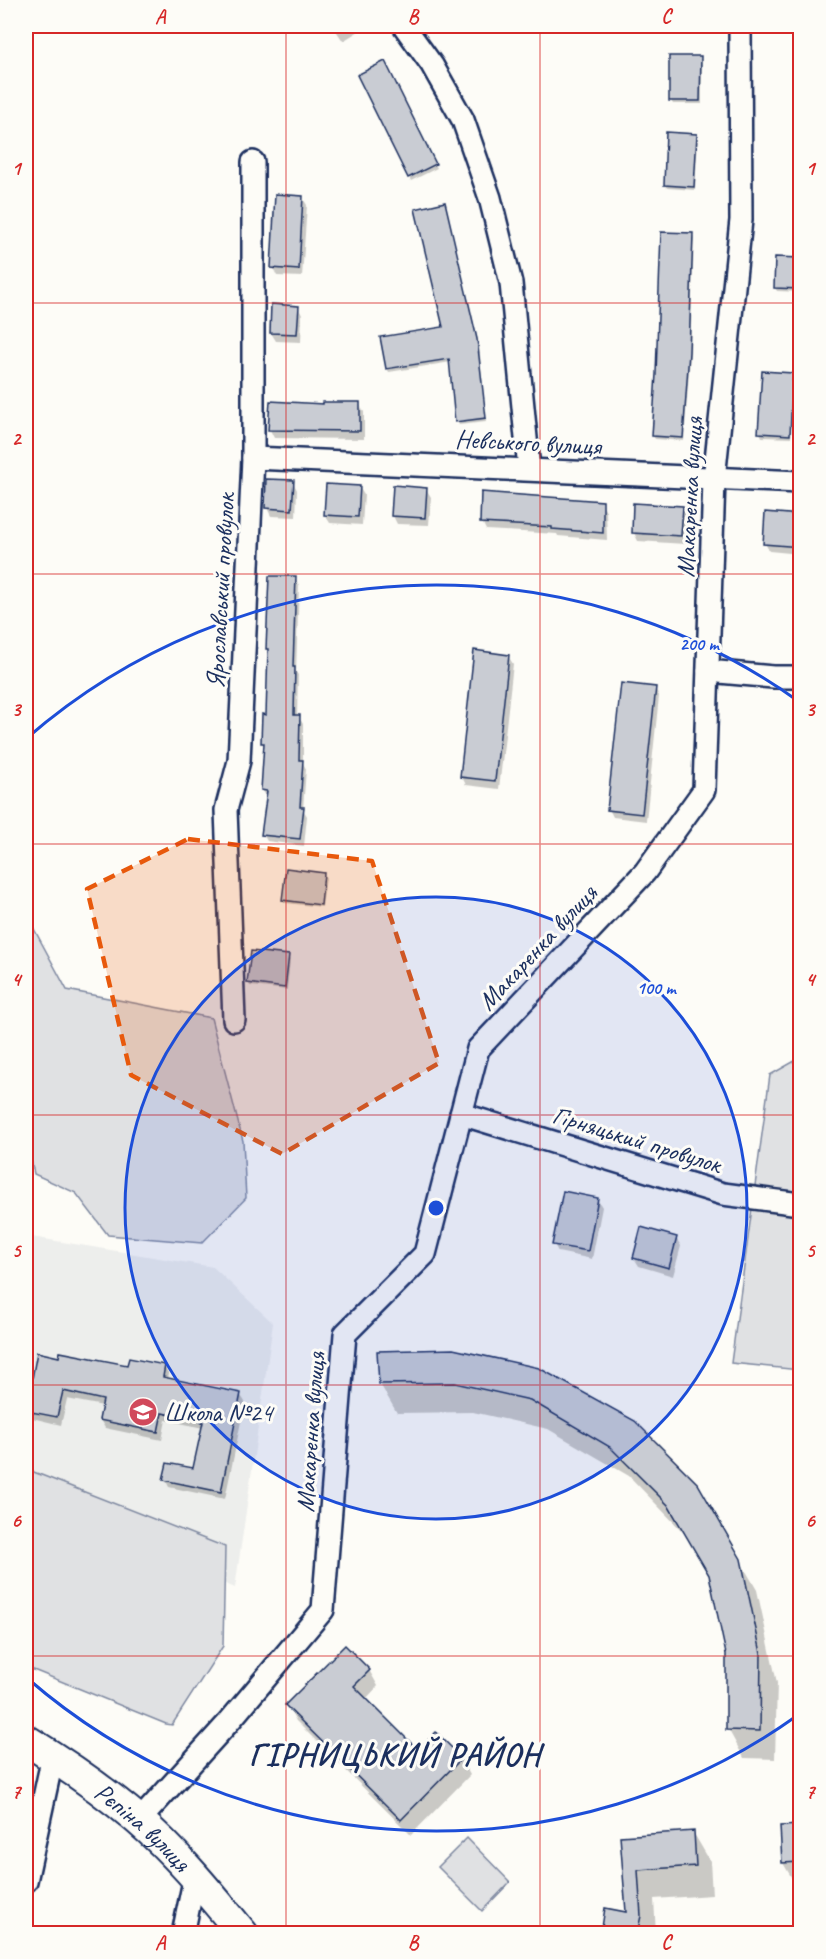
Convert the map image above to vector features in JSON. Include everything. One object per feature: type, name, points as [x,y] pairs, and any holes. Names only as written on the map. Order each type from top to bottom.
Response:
[{"type":"street","points":[[404,26],[432,65],[463,120],[490,198],[511,283],[529,469]]},
{"type":"street","name":"Макаренка вулиця","points":[[139,1821],[227,1724],[323,1610],[345,1334],[425,1254],[478,1049],[645,873],[704,790],[714,479],[741,220],[740,26]]},
{"type":"street","name":"Ярославський провулок","points":[[234,1020],[226,810],[239,761],[253,458],[253,162]]},
{"type":"street","name":"Невського вулиця","points":[[253,458],[801,482]]},
{"type":"street","points":[[708,671],[801,677]]},
{"type":"street","name":"Гірняцький провулок","points":[[461,1114],[723,1194],[801,1204]]},
{"type":"street","name":"Рєпіна вулиця","points":[[26,1740],[90,1781],[139,1821],[195,1876],[243,1934]]},
{"type":"street","points":[[26,1881],[53,1756]]},
{"type":"street","points":[[183,1934],[195,1876]]},
{"type":"highlighted area","points":[[188,839],[372,861],[439,1063],[282,1154],[131,1075],[87,889]]},
{"type":"shaded area","points":[[26,914],[67,990],[211,1018],[243,1141],[246,1198],[202,1243],[108,1235],[76,1193],[34,1174],[26,1136]]},
{"type":"shaded area","points":[[800,1058],[800,1370],[731,1363],[770,1075]]},
{"type":"shaded area","name":"Школа №24","points":[[26,1236],[213,1267],[273,1323],[235,1588],[26,1502]]},
{"type":"shaded area","points":[[26,1469],[225,1547],[223,1646],[172,1725],[26,1667]]},
{"type":"shaded area","points":[[467,1838],[510,1882],[482,1911],[438,1867]]},
{"type":"building","points":[[669,56],[701,56],[700,101],[669,101]]},
{"type":"building","points":[[385,61],[436,164],[408,178],[357,75]]},
{"type":"building","points":[[666,132],[697,134],[694,187],[664,185]]},
{"type":"building","points":[[275,194],[303,196],[299,270],[271,268]]},
{"type":"building","points":[[445,202],[477,339],[486,418],[455,422],[449,359],[386,369],[380,337],[443,327],[415,209]]},
{"type":"building","points":[[661,232],[693,233],[689,352],[683,438],[652,436]]},
{"type":"building","points":[[775,257],[801,258],[801,289],[774,288]]},
{"type":"building","points":[[271,304],[299,306],[297,334],[270,333]]},
{"type":"building","points":[[762,371],[793,373],[790,435],[758,433]]},
{"type":"building","points":[[270,401],[323,404],[323,402],[360,402],[360,431],[268,430]]},
{"type":"building","points":[[266,479],[294,480],[292,510],[265,508]]},
{"type":"building","points":[[326,484],[360,486],[358,517],[324,515]]},
{"type":"building","points":[[393,485],[427,488],[425,518],[391,516]]},
{"type":"building","points":[[481,492],[603,501],[603,533],[552,529],[552,527],[480,523]]},
{"type":"building","points":[[633,503],[683,506],[681,536],[632,533]]},
{"type":"building","points":[[765,512],[801,515],[801,547],[763,544]]},
{"type":"building","points":[[269,576],[296,576],[294,715],[300,715],[299,760],[303,760],[300,807],[304,807],[300,839],[261,835],[267,791],[261,790],[264,743],[261,743],[262,714],[266,715]]},
{"type":"building","points":[[474,650],[509,655],[495,781],[460,777]]},
{"type":"building","points":[[621,683],[656,687],[642,814],[607,810]]},
{"type":"building","points":[[286,868],[324,873],[321,905],[282,900]]},
{"type":"building","points":[[251,951],[289,955],[285,988],[247,983]]},
{"type":"building","points":[[563,1191],[598,1198],[588,1251],[552,1245]]},
{"type":"building","points":[[641,1227],[677,1237],[669,1268],[633,1258]]},
{"type":"building","points":[[453,1349],[539,1368],[635,1421],[698,1484],[741,1559],[761,1653],[760,1731],[726,1730],[726,1654],[709,1575],[668,1505],[610,1447],[530,1400],[455,1383],[379,1384],[377,1351]]},
{"type":"building","points":[[37,1352],[59,1357],[60,1352],[127,1365],[129,1358],[165,1365],[163,1377],[241,1393],[221,1492],[163,1480],[167,1463],[193,1468],[203,1422],[162,1413],[158,1432],[99,1420],[103,1400],[63,1391],[57,1417],[26,1411]]},
{"type":"building","points":[[345,1645],[370,1670],[354,1686],[418,1750],[436,1732],[462,1758],[401,1820],[285,1705]]},
{"type":"building","points":[[801,1825],[801,1862],[782,1863],[780,1826]]},
{"type":"building","points":[[694,1831],[696,1866],[638,1870],[641,1916],[637,1934],[601,1934],[605,1908],[626,1912],[620,1836]]},
{"type":"place","name":"Школа №24","points":[[143,1412]]},
{"type":"district","name":"ГІРНИЦЬКИЙ РАЙОН","points":[[395,1754]]}]
